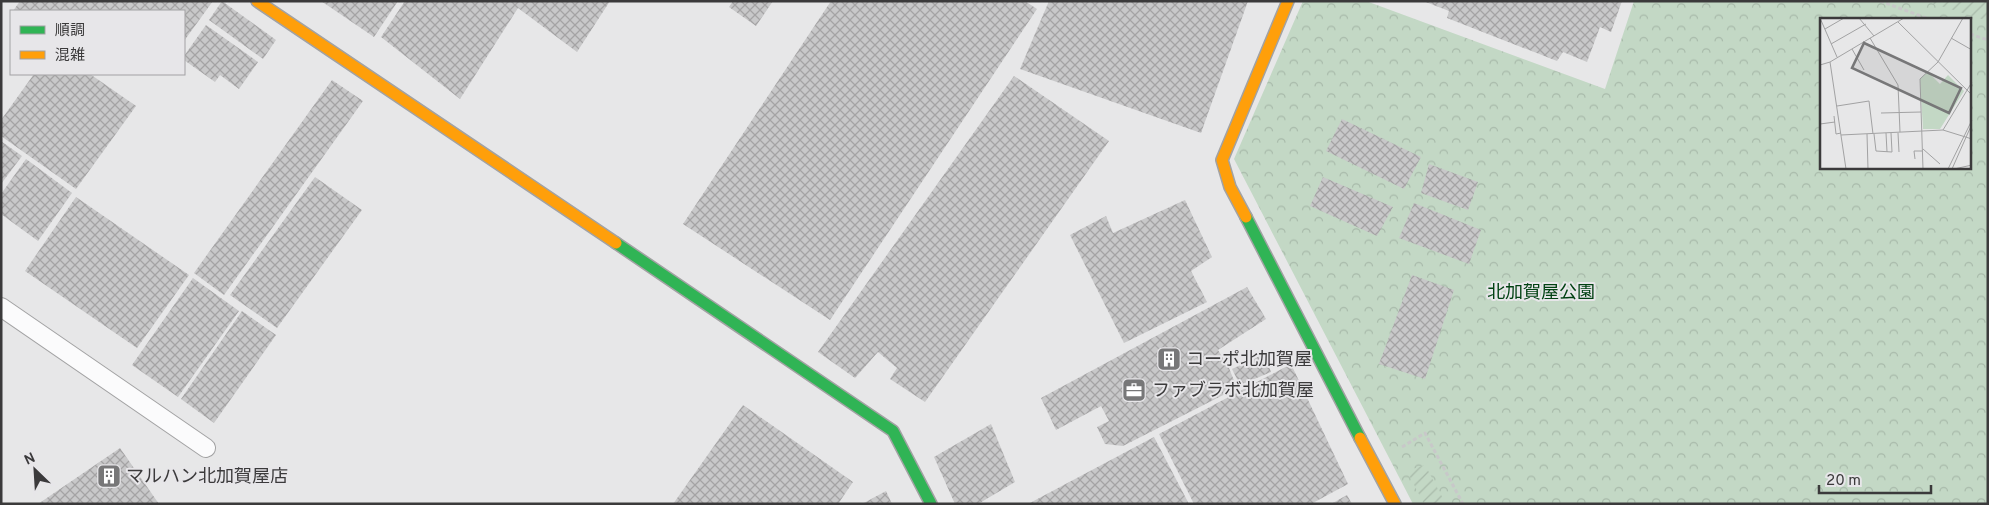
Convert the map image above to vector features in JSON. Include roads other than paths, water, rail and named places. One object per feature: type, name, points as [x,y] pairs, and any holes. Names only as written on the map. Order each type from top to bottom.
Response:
[{"type":"street","points":[[256,1],[893,431],[931,504]]},
{"type":"street","points":[[1288,1],[1222,160],[1230,187],[1395,504]]},
{"type":"lane","points":[[1,307],[206,448]]},
{"type":"place","name":"コーポ北加賀屋","points":[[1169,359]]},
{"type":"place","name":"ファブラボ北加賀屋","points":[[1134,390]]},
{"type":"place","name":"マルハン北加賀屋店","points":[[109,476]]},
{"type":"park label","name":"北加賀屋公園","points":[[1541,292]]}]
